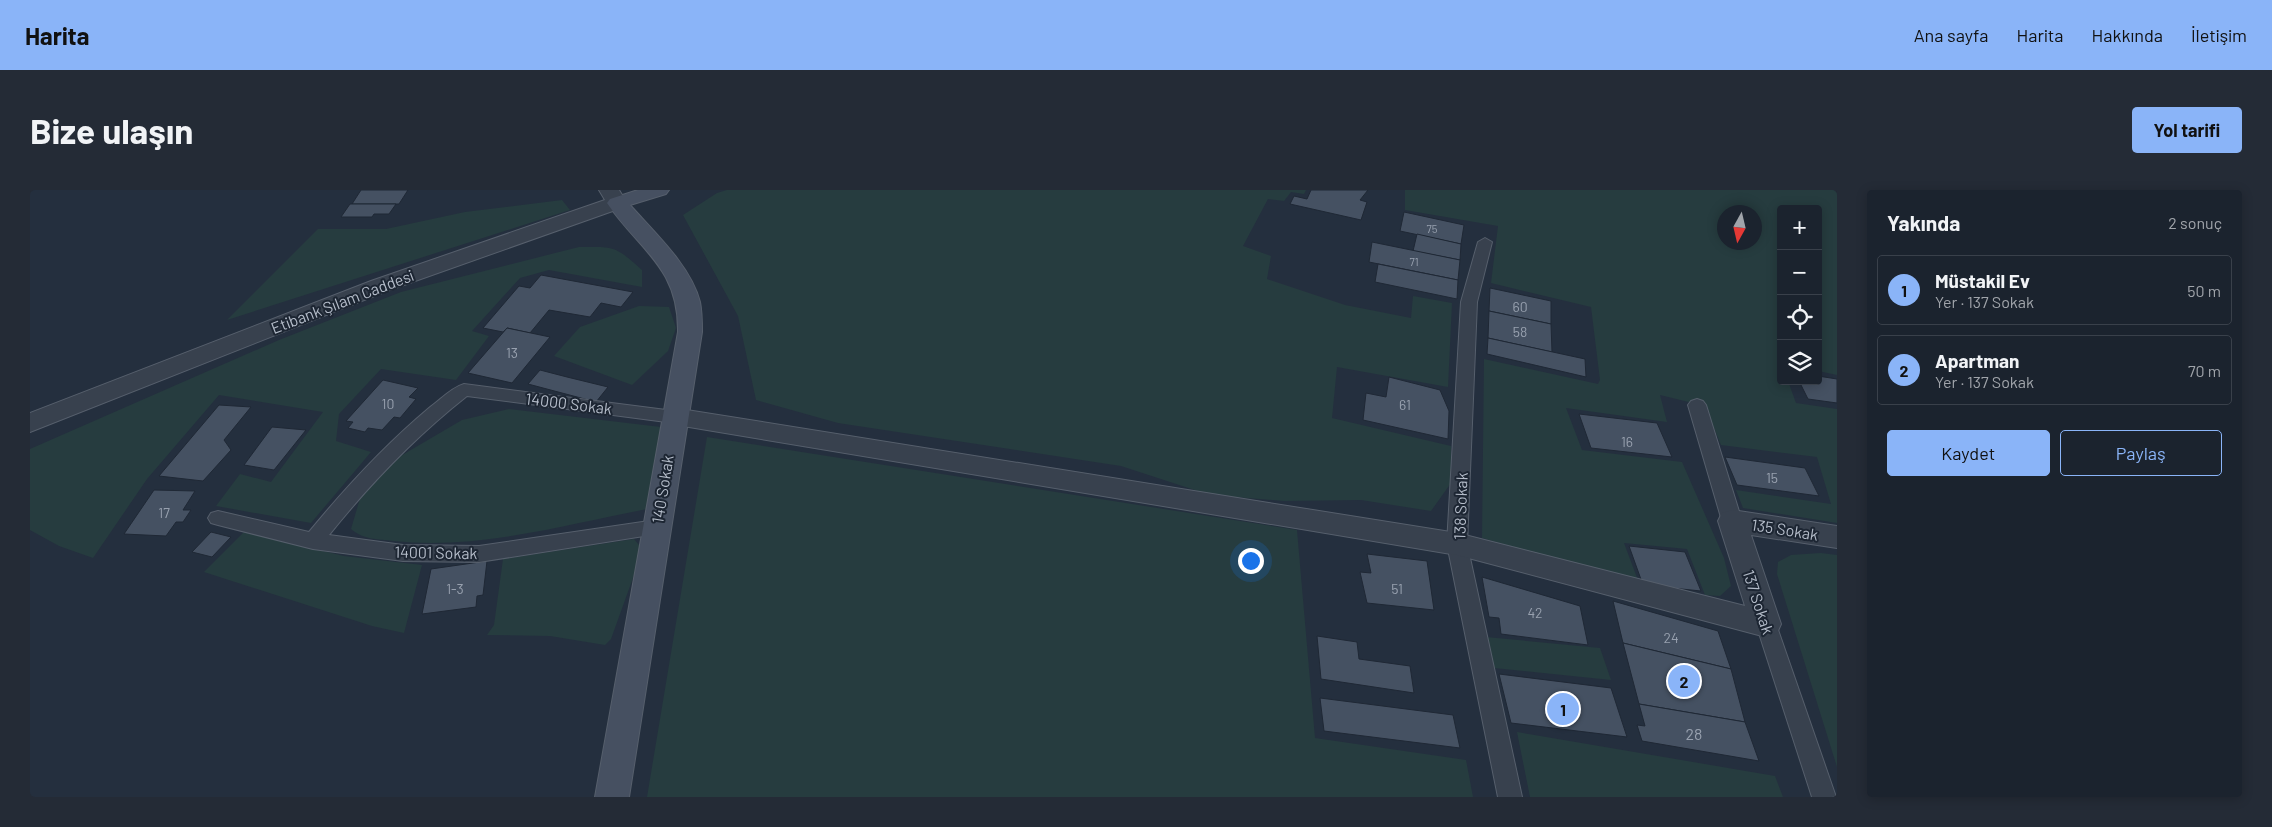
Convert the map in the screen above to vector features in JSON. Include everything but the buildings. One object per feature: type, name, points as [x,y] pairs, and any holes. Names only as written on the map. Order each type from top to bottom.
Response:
[{"type":"main road","name":"Etibank Şılam Caddesi","points":[[613,197],[659,190]]},
{"type":"main road","name":"140 Sokak","points":[[612,797],[674,417],[690,338],[690,316],[687,299],[676,274],[613,197]]},
{"type":"street","name":"Etibank Şılam Caddesi","points":[[30,423],[379,286],[613,197]]},
{"type":"street","points":[[674,417],[1457,544],[1766,624]]},
{"type":"street","name":"135 Sokak","points":[[1732,521],[1837,537]]},
{"type":"street","name":"137 Sokak","points":[[1732,521],[1766,624]]},
{"type":"lane","name":"138 Sokak","points":[[1485,242],[1469,302],[1457,544],[1510,797]]},
{"type":"lane","name":"14000 Sokak","points":[[314,541],[340,506],[379,464],[437,410],[464,390],[674,417]]},
{"type":"lane","name":"137 Sokak","points":[[1697,405],[1732,521]]},
{"type":"lane","name":"14001 Sokak","points":[[218,518],[314,541],[403,553],[479,554],[656,528]]},
{"type":"lane","name":"137 Sokak","points":[[1766,624],[1824,797]]},
{"type":"green space","points":[[727,190],[1306,190],[1304,194],[1291,192],[1284,201],[1268,199],[1243,246],[1271,256],[1267,279],[1345,305],[1411,318],[1413,296],[1452,303],[1448,387],[1337,367],[1332,418],[1451,446],[1451,483],[1431,511],[1361,500],[1284,501],[1210,495],[1121,466],[838,423],[756,400],[738,316],[683,215],[717,193]]},
{"type":"green space","points":[[1405,190],[1837,190],[1837,375],[1822,372],[1822,205],[1777,205],[1777,385],[1789,385],[1796,403],[1837,409],[1837,523],[1743,508],[1736,490],[1831,504],[1817,457],[1721,445],[1705,406],[1660,395],[1667,422],[1566,408],[1582,450],[1682,462],[1724,558],[1731,586],[1720,596],[1705,595],[1687,549],[1624,543],[1639,583],[1482,538],[1484,359],[1598,384],[1600,380],[1591,307],[1491,283],[1498,226],[1405,210]]},
{"type":"green space","points":[[562,200],[570,210],[227,320],[318,229],[386,229],[465,212]]},
{"type":"green space","points":[[579,247],[600,247],[614,249],[619,252],[642,270],[642,287],[549,270],[520,278],[472,331],[489,336],[456,380],[381,369],[339,414],[336,441],[371,452],[311,523],[216,506],[240,474],[271,482],[323,412],[219,395],[147,479],[93,558],[59,546],[30,530],[30,449],[279,340],[401,292]]},
{"type":"green space","points":[[639,306],[669,307],[676,328],[668,351],[632,385],[554,356],[580,327]]},
{"type":"green space","points":[[509,409],[661,427],[647,509],[553,529],[457,542],[426,543],[376,539],[356,533],[351,529],[361,495],[392,461],[462,420]]},
{"type":"green space","points":[[707,437],[1297,530],[1315,738],[1466,760],[1473,797],[647,797]]},
{"type":"green space","points":[[244,532],[344,556],[422,565],[404,633],[372,626],[204,572]]},
{"type":"green space","points":[[634,539],[643,550],[611,639],[605,645],[550,636],[487,635],[494,625],[503,559]]},
{"type":"green space","points":[[1821,553],[1837,555],[1837,767],[1777,574],[1778,562],[1791,555]]},
{"type":"green space","points":[[1486,637],[1600,648],[1611,680],[1494,668]]},
{"type":"green space","points":[[1517,732],[1775,776],[1783,797],[1530,797]]},
{"type":"place","name":"Apartman","points":[[1684,681]]},
{"type":"place","name":"Müstakil Ev","points":[[1563,709]]}]
